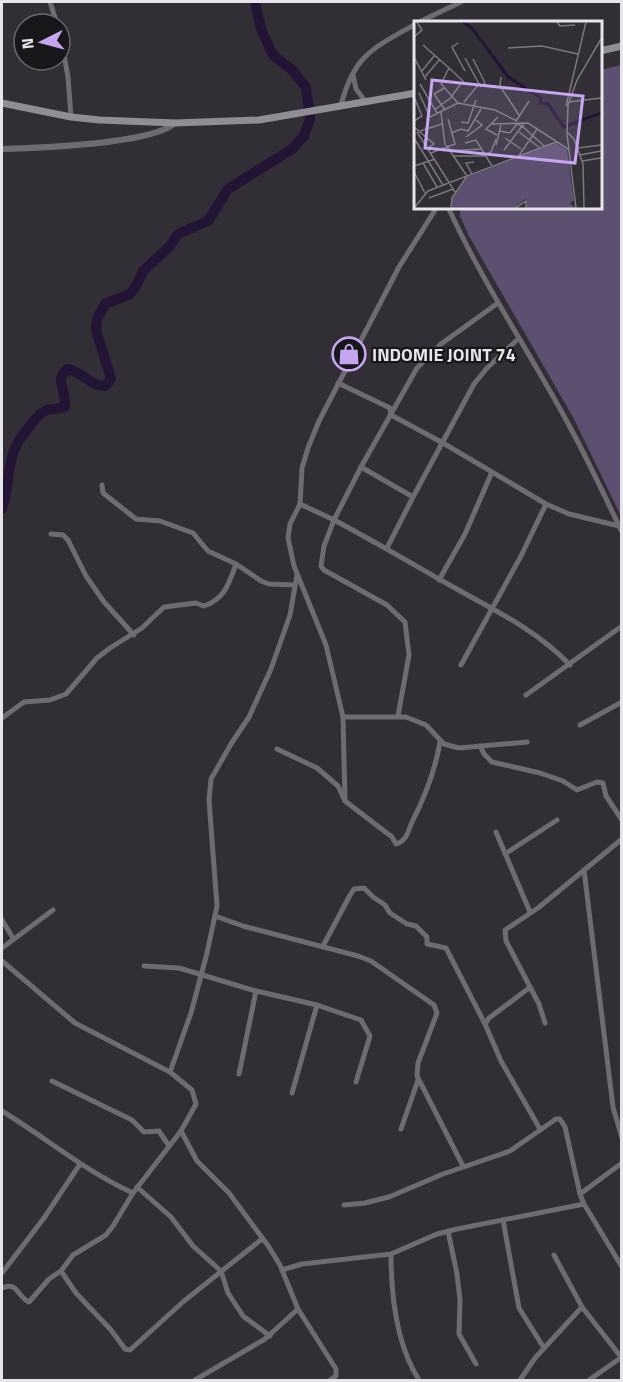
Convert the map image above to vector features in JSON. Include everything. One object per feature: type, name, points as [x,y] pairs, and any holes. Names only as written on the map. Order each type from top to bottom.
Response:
[{"type":"main road","points":[[602,51],[621,46]]},
{"type":"main road","points":[[2,103],[71,117],[175,123],[259,120],[414,93]]},
{"type":"street","points":[[421,21],[461,2]]},
{"type":"street","points":[[341,105],[352,72],[367,54],[414,25]]},
{"type":"street","points":[[67,72],[71,117]]},
{"type":"street","points":[[352,72],[356,89],[366,102]]},
{"type":"street","points":[[2,149],[88,144],[156,134],[175,123]]},
{"type":"street","points":[[345,801],[343,717],[326,645],[297,574],[288,538],[290,524],[300,504],[302,468],[308,448],[338,383],[399,267],[435,208]]},
{"type":"street","points":[[448,208],[498,303],[570,428],[620,529]]},
{"type":"street","points":[[398,716],[409,655],[405,622],[387,605],[324,570],[321,566],[324,546],[334,520],[361,467],[417,368],[441,344],[498,303]]},
{"type":"street","points":[[387,548],[412,497],[474,384],[487,368],[518,339]]},
{"type":"street","points":[[338,383],[390,408],[391,415]]},
{"type":"street","points":[[391,415],[546,504],[568,514],[620,529]]},
{"type":"street","points":[[361,467],[412,497]]},
{"type":"street","points":[[439,580],[465,534],[492,472]]},
{"type":"street","points":[[102,485],[103,493],[136,519],[160,521],[193,533],[208,551],[236,564],[266,583],[295,585]]},
{"type":"street","points":[[300,504],[387,548],[439,580],[491,607],[548,643],[570,665]]},
{"type":"street","points":[[461,665],[546,504]]},
{"type":"street","points":[[51,534],[63,535],[68,540],[86,576],[104,602],[134,635]]},
{"type":"street","points":[[2,718],[24,702],[50,700],[66,694],[97,658],[134,635],[164,608],[196,603],[204,606],[217,600],[228,586],[236,564]]},
{"type":"street","points":[[170,1072],[184,1037],[202,974],[215,916],[217,900],[209,786],[222,759],[259,698],[290,615],[297,574]]},
{"type":"street","points":[[526,695],[621,626]]},
{"type":"street","points":[[580,725],[621,702]]},
{"type":"street","points":[[343,717],[398,716],[426,724],[440,742],[459,747],[527,742]]},
{"type":"street","points":[[277,749],[317,768],[338,786],[345,801],[392,837],[396,844],[404,840],[425,799],[437,764],[440,742]]},
{"type":"street","points":[[480,746],[492,762],[540,773],[563,781],[577,790],[597,782],[603,783],[606,796],[621,820]]},
{"type":"street","points":[[505,854],[557,820]]},
{"type":"street","points":[[496,832],[530,912]]},
{"type":"street","points":[[545,1023],[539,1004],[504,934],[507,927],[530,912],[621,839]]},
{"type":"street","points":[[584,870],[613,1107],[621,1138]]},
{"type":"street","points":[[323,946],[349,897],[356,888],[364,888],[385,905],[390,913],[407,924],[416,926],[427,937],[427,944],[446,948],[501,1060],[540,1129]]},
{"type":"street","points":[[2,948],[53,910]]},
{"type":"street","points":[[215,916],[243,926],[323,946],[371,961],[436,1008],[437,1013],[418,1063],[418,1080],[463,1166]]},
{"type":"street","points":[[2,920],[13,938]]},
{"type":"street","points":[[2,961],[75,1023],[170,1072],[192,1090],[196,1098],[194,1110],[181,1131],[137,1187],[106,1234],[73,1255],[61,1271],[44,1283],[29,1302],[25,1301],[13,1287],[2,1288]]},
{"type":"street","points":[[144,966],[178,968],[256,991],[317,1005],[361,1020],[370,1036],[356,1082]]},
{"type":"street","points":[[485,1024],[489,1018],[529,988]]},
{"type":"street","points":[[239,1074],[256,991]]},
{"type":"street","points":[[292,1093],[317,1005]]},
{"type":"street","points":[[401,1129],[418,1080]]},
{"type":"street","points":[[52,1081],[132,1120],[144,1132],[159,1131],[169,1146]]},
{"type":"street","points":[[2,1111],[102,1178],[133,1193]]},
{"type":"street","points":[[344,1205],[389,1197],[463,1166],[510,1151],[556,1119],[563,1122],[584,1204],[621,1267]]},
{"type":"street","points":[[181,1131],[197,1161],[229,1193],[282,1270],[298,1309],[336,1369],[336,1376],[330,1380]]},
{"type":"street","points":[[580,1194],[621,1163]]},
{"type":"street","points":[[2,1273],[44,1218],[80,1164]]},
{"type":"street","points":[[137,1187],[171,1217],[194,1246],[221,1271],[228,1293],[243,1316],[270,1336]]},
{"type":"street","points":[[282,1270],[302,1264],[392,1254],[448,1231],[584,1204]]},
{"type":"street","points":[[503,1220],[519,1308],[544,1348]]},
{"type":"street","points":[[448,1231],[460,1300],[459,1334],[476,1364]]},
{"type":"street","points":[[61,1271],[90,1310],[127,1350],[133,1349],[184,1301],[262,1239]]},
{"type":"street","points":[[392,1254],[399,1333],[419,1380]]},
{"type":"street","points":[[554,1255],[582,1307],[621,1357],[589,1380]]},
{"type":"street","points":[[520,1380],[544,1348],[582,1307]]},
{"type":"street","points":[[195,1380],[270,1336],[298,1309]]},
{"type":"shaded area","points":[[622,65],[621,516],[574,419],[469,236],[460,216],[460,208],[602,208],[602,70]]},
{"type":"waterway","points":[[2,509],[12,456],[22,436],[42,413],[65,406],[61,381],[63,373],[67,369],[72,370],[90,381],[105,386],[111,379],[96,330],[97,319],[105,304],[130,294],[143,271],[170,246],[178,234],[208,221],[228,189],[292,149],[304,136],[310,119],[306,87],[292,70],[273,55],[261,29],[255,2]]},
{"type":"place","name":"INDOMIE JOINT 74","points":[[349,354]]}]
